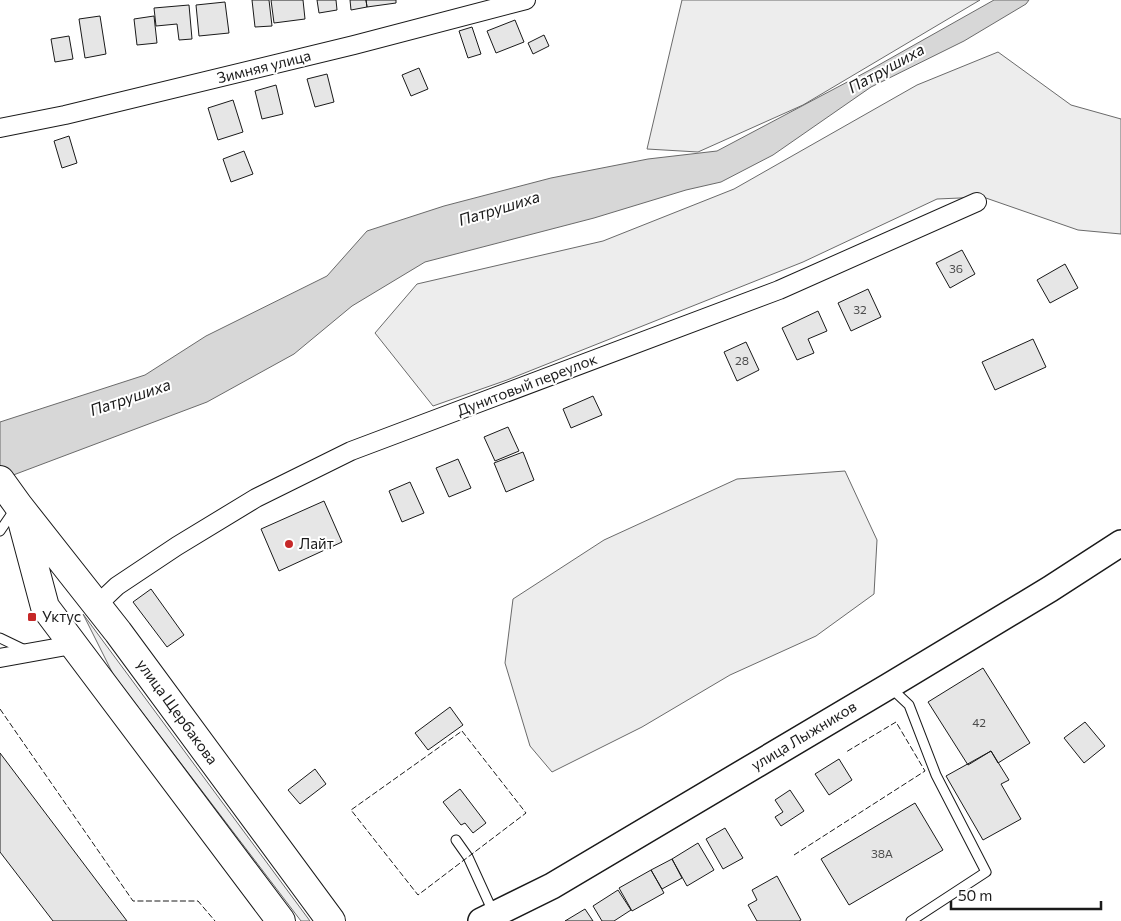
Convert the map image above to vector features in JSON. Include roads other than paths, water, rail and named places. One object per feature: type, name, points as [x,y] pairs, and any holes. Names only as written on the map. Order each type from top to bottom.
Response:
[{"type":"main road","name":"улица Щербакова","points":[[8,491],[97,604],[332,921]]},
{"type":"main road","points":[[8,491],[45,607],[281,921]]},
{"type":"main road","name":"улица Лыжников","points":[[488,918],[552,886],[889,686],[1050,589],[1121,542]]},
{"type":"street","name":"Зимняя улица","points":[[0,128],[65,115],[526,0]]},
{"type":"street","name":"Дунитовый переулок","points":[[97,604],[117,586],[169,551],[256,498],[351,451],[779,290],[978,202]]},
{"type":"street","points":[[0,658],[72,645]]},
{"type":"lane","points":[[0,531],[8,491]]},
{"type":"lane","points":[[0,638],[30,652]]},
{"type":"lane","points":[[889,686],[909,705],[936,775],[986,872],[911,921]]},
{"type":"lane","points":[[456,840],[468,857],[488,918]]},
{"type":"water","name":"Патрушиха","points":[[994,0],[1029,0],[1026,4],[964,41],[871,87],[773,155],[721,182],[686,190],[594,218],[425,262],[352,306],[294,354],[207,402],[0,480],[0,422],[145,375],[206,336],[327,276],[367,231],[444,206],[551,178],[648,159],[717,151],[868,71]]},
{"type":"place","name":"Лайт","points":[[289,544]]},
{"type":"place","name":"Уктус","points":[[32,617]]}]
